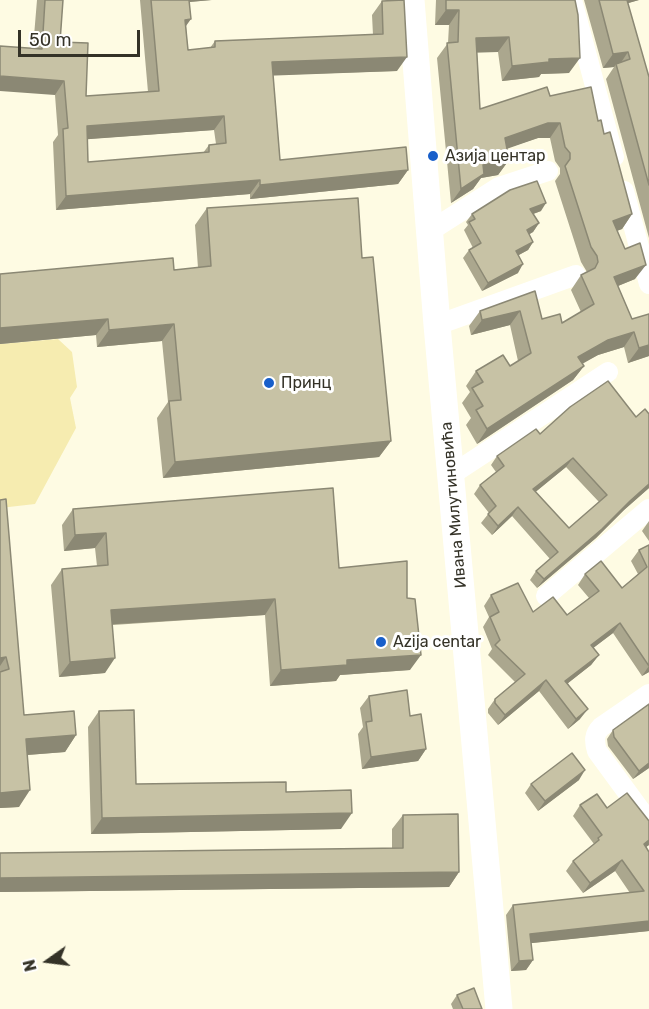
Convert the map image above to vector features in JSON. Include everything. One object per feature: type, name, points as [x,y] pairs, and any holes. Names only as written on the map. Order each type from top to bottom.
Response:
[{"type":"street","name":"Ивана Милутиновића","points":[[411,0],[437,325],[500,1009]]},
{"type":"street","points":[[572,0],[649,284]]},
{"type":"street","points":[[430,231],[499,187],[548,171]]},
{"type":"street","points":[[437,325],[576,275]]},
{"type":"street","points":[[451,475],[608,372]]},
{"type":"street","points":[[546,596],[649,509]]},
{"type":"street","points":[[649,694],[601,727],[595,737],[597,751],[649,822]]},
{"type":"shaded area","points":[[58,339],[72,352],[77,387],[70,398],[76,428],[35,504],[0,508],[0,344]]},
{"type":"building","points":[[45,0],[63,0],[60,42],[88,43],[86,96],[159,91],[151,0],[189,0],[191,19],[185,20],[188,50],[215,47],[215,41],[383,34],[382,1],[404,0],[407,57],[272,62],[280,160],[406,147],[408,170],[260,185],[260,180],[66,196],[63,129],[68,128],[64,81],[0,76],[0,46],[42,49]],"holes":[[[224,116],[226,143],[209,145],[209,152],[88,162],[87,126]]]},
{"type":"building","points":[[446,0],[575,0],[580,58],[549,59],[549,62],[512,66],[509,37],[476,38],[480,109],[547,87],[550,96],[591,87],[598,121],[601,120],[604,134],[610,132],[632,214],[613,221],[625,249],[640,243],[646,265],[614,277],[632,319],[649,314],[649,345],[639,348],[634,332],[608,340],[578,357],[584,366],[487,429],[476,410],[483,406],[472,388],[483,382],[476,371],[503,355],[510,366],[531,353],[520,311],[482,320],[480,311],[535,291],[542,319],[560,314],[562,323],[594,304],[581,275],[595,268],[598,262],[565,166],[570,159],[570,153],[565,147],[560,123],[548,123],[505,138],[509,160],[483,165],[484,174],[461,189],[447,43],[458,42],[459,10],[446,10]]},
{"type":"building","points":[[599,0],[627,0],[649,77],[649,185],[616,64],[630,59],[628,52],[613,54]]},
{"type":"building","points":[[537,181],[546,203],[530,209],[539,223],[527,230],[533,242],[516,251],[523,264],[488,283],[469,250],[481,243],[469,222],[475,219],[472,214],[510,190]]},
{"type":"building","points":[[358,198],[362,258],[373,257],[391,441],[175,462],[169,401],[181,400],[174,324],[109,330],[108,319],[0,328],[0,274],[173,258],[174,270],[211,266],[207,208]]},
{"type":"building","points":[[608,381],[636,417],[645,409],[649,414],[649,484],[602,529],[544,579],[536,571],[558,552],[518,507],[498,526],[488,514],[496,506],[480,485],[504,466],[497,456],[536,429],[540,434],[570,407]],"holes":[[[573,458],[607,495],[569,528],[533,489]]]},
{"type":"building","points":[[333,488],[339,568],[407,561],[407,598],[415,599],[421,655],[347,660],[347,665],[281,670],[275,599],[111,610],[115,658],[70,662],[62,569],[108,565],[106,533],[75,535],[73,509]]},
{"type":"building","points":[[6,499],[24,715],[74,711],[76,735],[26,739],[30,790],[0,793],[0,672],[9,669],[6,657],[0,658],[0,500]]},
{"type":"building","points":[[649,545],[649,666],[620,623],[591,645],[599,655],[565,681],[588,709],[576,719],[546,680],[505,715],[495,703],[495,699],[525,674],[495,645],[500,640],[490,617],[499,612],[491,595],[518,583],[533,612],[553,597],[567,615],[599,591],[585,574],[601,561],[622,588],[647,567],[639,550]]},
{"type":"building","points":[[407,690],[410,716],[421,714],[426,749],[371,757],[366,722],[372,721],[369,696]]},
{"type":"building","points":[[649,704],[649,763],[639,771],[614,737],[613,730]]},
{"type":"building","points":[[134,710],[136,784],[286,782],[286,792],[351,790],[352,813],[102,818],[99,711]]},
{"type":"building","points":[[572,753],[585,770],[545,801],[531,784]]},
{"type":"building","points":[[627,793],[649,821],[649,840],[644,844],[649,852],[649,921],[530,934],[533,960],[519,961],[513,905],[644,891],[622,860],[590,883],[573,861],[602,835],[580,805],[597,794],[607,808]]},
{"type":"building","points":[[458,814],[459,872],[0,878],[0,853],[403,848],[403,815]]},
{"type":"building","points":[[474,988],[482,1009],[463,1009],[457,995]]},
{"type":"place","name":"Азија центар","points":[[433,156]]},
{"type":"place","name":"Принц","points":[[269,383]]},
{"type":"place","name":"Azija centar","points":[[381,642]]}]
